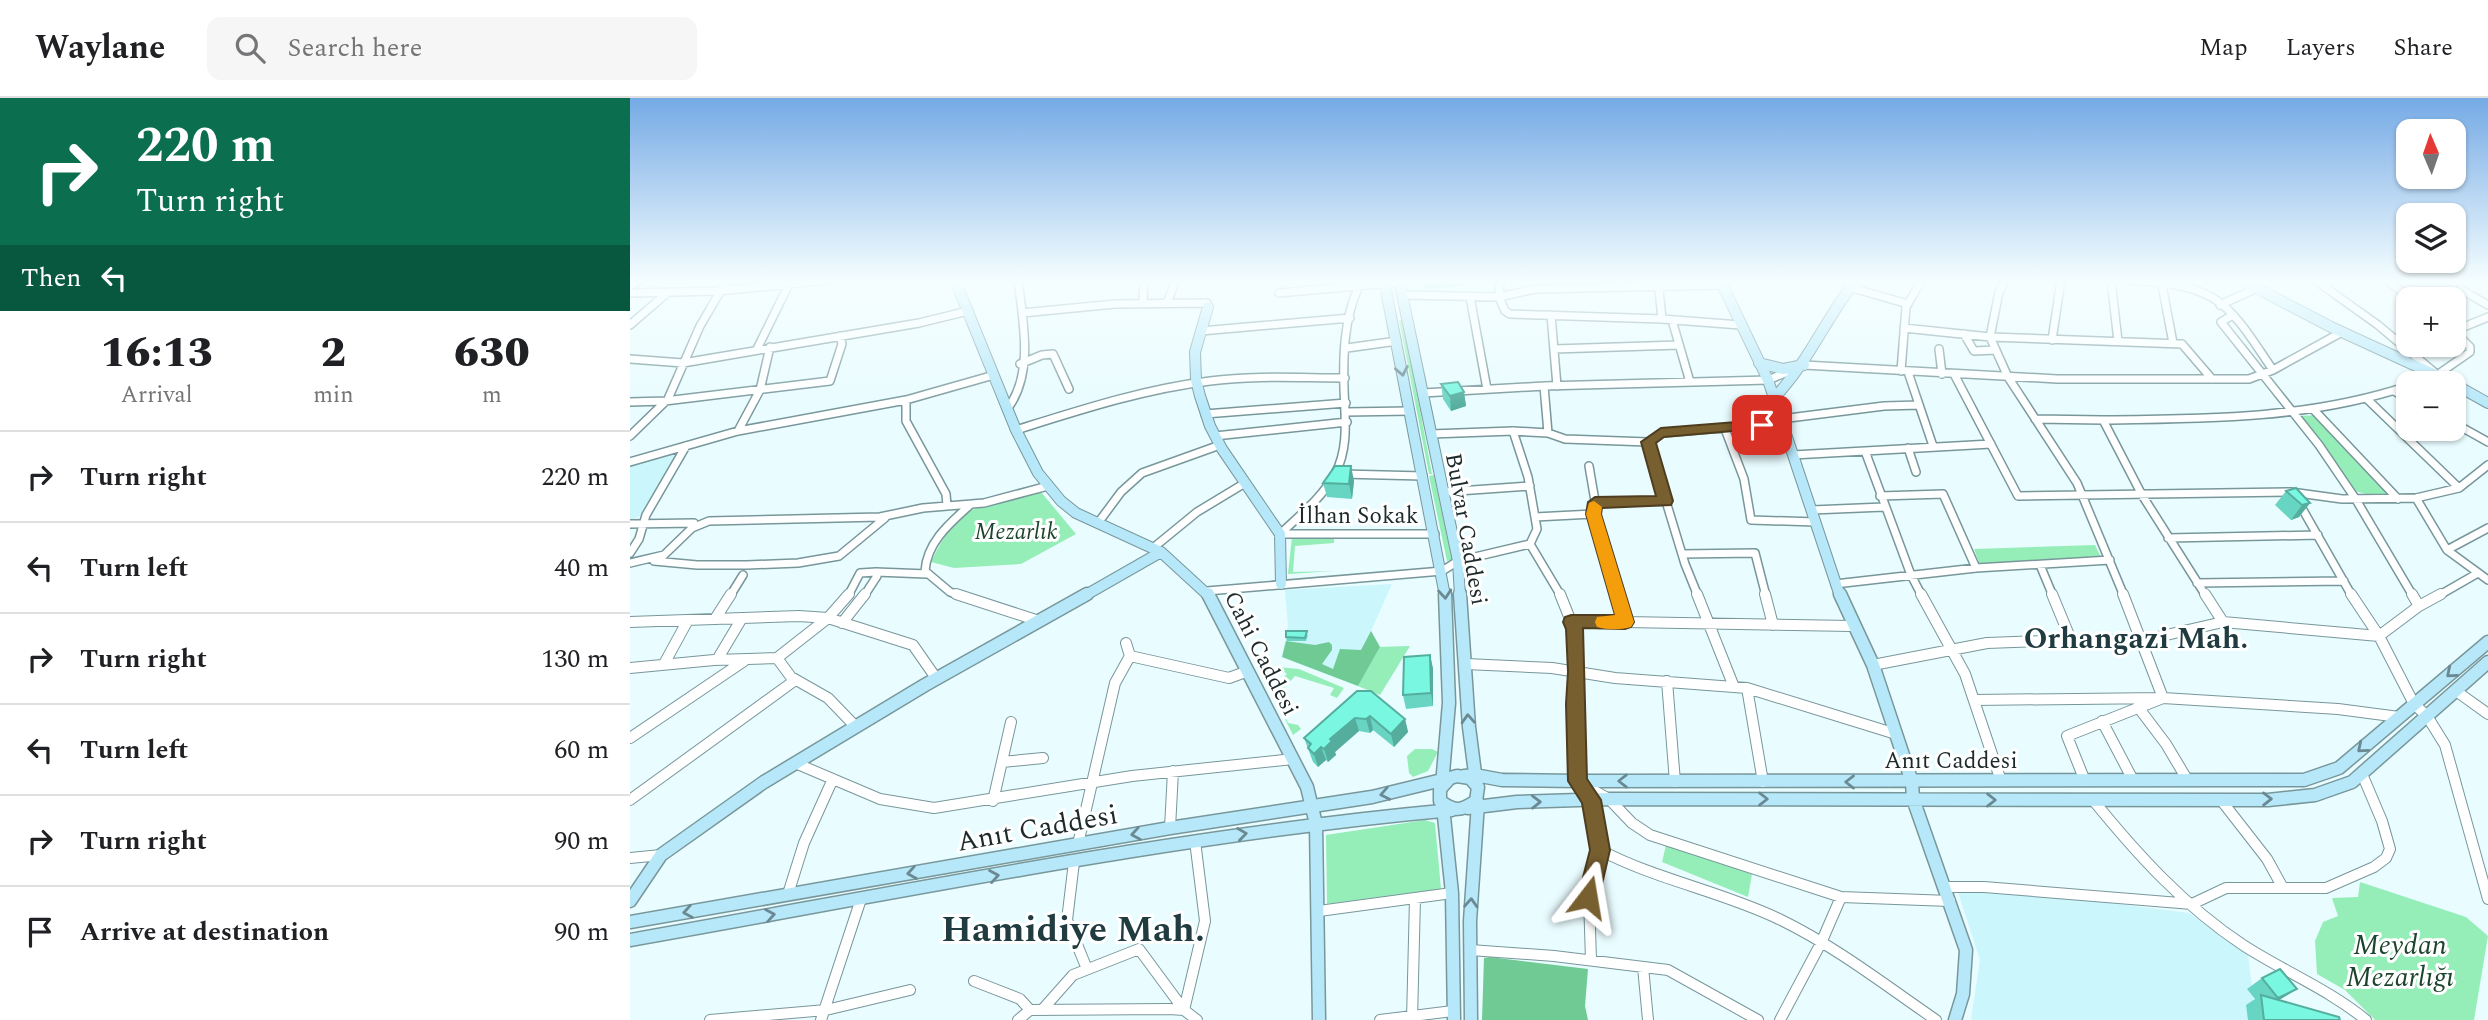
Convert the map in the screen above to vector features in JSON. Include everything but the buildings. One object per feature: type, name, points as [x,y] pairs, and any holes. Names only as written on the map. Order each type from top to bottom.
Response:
[{"type":"main road","name":"Cahi Caddesi","points":[[973,323],[1016,430],[1032,464],[1048,486],[1067,506],[1157,550],[1207,591],[1293,759],[1312,806],[1316,824],[1319,1020]]},
{"type":"main road","points":[[1203,323],[1195,352],[1196,383],[1205,414],[1218,440],[1280,534],[1281,584]]},
{"type":"main road","points":[[1393,323],[1442,571],[1449,703],[1464,788],[1471,1020]]},
{"type":"main road","name":"Bulvar Caddesi","points":[[1409,323],[1458,561],[1469,727],[1464,788]]},
{"type":"main road","points":[[1774,398],[1800,365],[1827,323]]},
{"type":"main road","points":[[2325,323],[2430,371]]},
{"type":"main road","points":[[1740,325],[1768,380],[1835,584],[1852,626],[1873,665],[1912,782],[1913,799],[1966,950],[1963,994],[1955,1020]]},
{"type":"main road","points":[[1759,363],[1783,369],[1800,365]]},
{"type":"main road","points":[[2466,390],[2488,403]]},
{"type":"main road","points":[[630,901],[661,855],[795,763],[1157,550]]},
{"type":"main road","name":"Anıt Caddesi","points":[[630,922],[1170,828],[1391,793],[1464,788],[1502,780],[2289,782],[2317,777],[2339,768],[2488,642]]},
{"type":"main road","points":[[1453,1016],[1452,892],[1446,809],[1439,797],[1464,788],[1517,802],[1609,799],[2221,800],[2304,797],[2340,789],[2362,774],[2488,662]]},
{"type":"main road","points":[[630,940],[1195,841],[1446,809],[1464,788]]},
{"type":"street","points":[[630,436],[665,401],[703,323]]},
{"type":"street","points":[[757,349],[770,323]]},
{"type":"street","points":[[630,359],[683,363],[919,323]]},
{"type":"street","points":[[1008,408],[1018,393],[1025,340],[1023,323]]},
{"type":"street","points":[[1201,331],[1292,323]]},
{"type":"street","points":[[1280,534],[1335,474],[1347,422],[1345,378],[1349,323]]},
{"type":"street","points":[[1475,323],[1487,389]]},
{"type":"street","points":[[1552,323],[1557,386]]},
{"type":"street","points":[[1673,323],[1690,382]]},
{"type":"street","points":[[1713,323],[1740,325]]},
{"type":"street","points":[[1905,323],[1905,372],[1933,446]]},
{"type":"street","points":[[1993,323],[1990,337],[2008,377],[2083,496],[2163,698]]},
{"type":"street","points":[[2052,340],[2055,323]]},
{"type":"street","points":[[2116,323],[2118,341]]},
{"type":"street","points":[[2169,323],[2173,343]]},
{"type":"street","points":[[2222,323],[2319,445],[2355,498],[2419,606]]},
{"type":"street","points":[[2236,323],[2273,370]]},
{"type":"street","points":[[2375,323],[2433,371]]},
{"type":"street","points":[[1904,328],[1990,337],[2182,344],[2212,379]]},
{"type":"street","points":[[1423,393],[1544,386],[1768,380],[1800,365],[2008,377],[2249,379],[2273,370],[2342,332]]},
{"type":"street","points":[[1964,334],[1974,351],[1996,350]]},
{"type":"street","points":[[630,402],[665,401],[830,381],[842,344],[840,336]]},
{"type":"street","points":[[1347,348],[1397,341]]},
{"type":"street","points":[[1554,349],[1679,345]]},
{"type":"street","points":[[738,431],[760,390],[770,347]]},
{"type":"street","points":[[1939,349],[1942,374]]},
{"type":"street","points":[[1020,364],[1042,355],[1053,354],[1069,389]]},
{"type":"street","points":[[2442,371],[2462,357]]},
{"type":"street","points":[[1954,374],[2018,496],[2291,492],[2355,498],[2416,498],[2459,488],[2488,465]]},
{"type":"street","points":[[630,462],[738,431],[906,400],[994,375]]},
{"type":"street","points":[[1016,430],[1145,393],[1196,383],[1257,377],[1345,378]]},
{"type":"street","points":[[1544,386],[1548,433]]},
{"type":"street","points":[[2035,419],[2194,419],[2292,413],[2367,399],[2394,391]]},
{"type":"street","points":[[2367,399],[2459,488]]},
{"type":"street","points":[[906,400],[906,421],[946,494],[947,506]]},
{"type":"street","points":[[1431,434],[1513,431],[1548,433],[1565,439],[1648,442],[1661,433],[1725,429],[1884,406],[1919,405]]},
{"type":"street","points":[[1205,414],[1346,408],[1410,411]]},
{"type":"street","points":[[2313,409],[2398,499]]},
{"type":"street","points":[[2103,420],[2142,495],[2223,622]]},
{"type":"street","points":[[1098,523],[1121,492],[1142,473],[1218,440],[1347,422]]},
{"type":"street","points":[[1725,429],[1744,480],[1751,520],[1814,516],[1884,507]]},
{"type":"street","points":[[2466,430],[2488,442]]},
{"type":"street","points":[[1513,431],[1530,486],[1537,529],[1530,544]]},
{"type":"street","points":[[1648,442],[1682,554],[1734,687]]},
{"type":"street","points":[[1793,456],[1991,444]]},
{"type":"street","points":[[630,553],[686,446]]},
{"type":"street","points":[[1908,448],[1916,472]]},
{"type":"street","points":[[1865,451],[1911,575],[1965,674],[2001,781]]},
{"type":"street","points":[[1589,466],[1595,502],[1593,514],[1625,622]]},
{"type":"street","points":[[1335,474],[1423,476]]},
{"type":"street","points":[[1157,550],[1186,518],[1245,483]]},
{"type":"street","points":[[630,524],[697,523],[729,519],[856,519],[970,505],[1048,486]]},
{"type":"street","points":[[1444,492],[1530,486]]},
{"type":"street","points":[[2291,492],[2379,636],[2414,704],[2427,716],[2445,745],[2488,899]]},
{"type":"street","points":[[1880,496],[1943,494],[1976,568]]},
{"type":"street","points":[[2416,498],[2447,550],[2488,580]]},
{"type":"street","points":[[1595,502],[1665,501]]},
{"type":"street","points":[[927,574],[924,563],[948,524],[970,505]]},
{"type":"street","points":[[1535,517],[1593,514]]},
{"type":"street","points":[[630,563],[651,560],[697,565],[747,565],[798,563],[839,556],[887,516]]},
{"type":"street","points":[[651,560],[675,547],[684,531],[697,523]]},
{"type":"street","points":[[2447,550],[2488,528]]},
{"type":"street","name":"İlhan Sokak","points":[[1280,534],[1435,534]]},
{"type":"street","points":[[2168,538],[2318,535]]},
{"type":"street","points":[[1207,591],[1442,571],[1458,561],[1530,544]]},
{"type":"street","points":[[1530,544],[1562,598],[1574,629],[1577,672],[1577,781],[1591,800],[1600,850],[1588,897],[1591,960]]},
{"type":"street","points":[[1682,554],[1755,553],[1773,625]]},
{"type":"street","points":[[1835,584],[1976,568],[2110,561]]},
{"type":"street","points":[[2040,565],[2071,640]]},
{"type":"street","points":[[842,623],[869,590],[877,576],[876,572]]},
{"type":"street","points":[[630,667],[777,658],[828,618],[849,594],[860,573],[927,574],[950,592],[1039,621]]},
{"type":"street","points":[[1873,665],[1987,643],[2140,641],[2223,622],[2379,636],[2419,606],[2478,573]]},
{"type":"street","points":[[715,619],[743,575]]},
{"type":"street","points":[[2197,583],[2344,581]]},
{"type":"street","points":[[630,622],[799,616],[828,618],[913,645],[936,678]]},
{"type":"street","points":[[717,660],[743,618]]},
{"type":"street","points":[[664,664],[688,620]]},
{"type":"street","points":[[1571,622],[1852,626]]},
{"type":"street","points":[[1078,844],[1115,683],[1130,656],[1126,643]]},
{"type":"street","points":[[1130,656],[1229,678],[1248,671]]},
{"type":"street","points":[[777,658],[781,668],[794,681],[826,695],[856,727]]},
{"type":"street","points":[[630,738],[744,661]]},
{"type":"street","points":[[1466,664],[1552,667],[1615,678],[1747,688],[1896,734]]},
{"type":"street","points":[[630,800],[794,681]]},
{"type":"street","points":[[1667,681],[1675,782]]},
{"type":"street","points":[[1747,688],[1763,782]]},
{"type":"street","points":[[2456,691],[2488,714]]},
{"type":"street","points":[[2085,781],[2067,736],[2163,698]]},
{"type":"street","points":[[1974,700],[2163,698],[2338,709],[2399,717]]},
{"type":"street","points":[[2138,707],[2166,744],[2188,781]]},
{"type":"street","points":[[2102,721],[2133,780]]},
{"type":"street","points":[[993,801],[1012,722]]},
{"type":"street","points":[[630,727],[647,726]]},
{"type":"street","points":[[1002,762],[1043,758]]},
{"type":"street","points":[[795,763],[904,808],[934,808],[993,801],[1173,771],[1293,759]]},
{"type":"street","points":[[1170,828],[1173,771]]},
{"type":"street","points":[[1946,887],[1984,887],[2192,904],[2226,888],[2326,888],[2374,867],[2386,858],[2390,849],[2362,774]]},
{"type":"street","points":[[788,894],[804,843],[832,780]]},
{"type":"street","points":[[1577,781],[1609,799],[1632,823],[1650,835],[1841,897],[1950,901]]},
{"type":"street","points":[[2093,800],[2124,840],[2192,904],[2240,943],[2284,971],[2346,1003],[2366,1020]]},
{"type":"street","points":[[2221,800],[2267,859],[2283,888]]},
{"type":"street","points":[[1184,1010],[1205,921],[1195,841]]},
{"type":"street","points":[[1600,850],[1626,863],[1757,909],[1821,943],[1936,1020]]},
{"type":"street","points":[[630,858],[661,855]]},
{"type":"street","points":[[1074,862],[1067,920],[1087,969]]},
{"type":"street","points":[[1319,911],[1452,892]]},
{"type":"street","points":[[1780,1020],[1821,943],[1841,897]]},
{"type":"street","points":[[1413,1018],[1415,898]]},
{"type":"street","points":[[823,1015],[861,899]]},
{"type":"street","points":[[1042,1010],[1073,975],[1139,948],[1184,1010],[1197,1020]]},
{"type":"street","points":[[1470,950],[1591,960],[1668,970],[1758,1020]]},
{"type":"street","points":[[1643,967],[1648,1020]]},
{"type":"street","points":[[974,981],[1020,999],[1030,1010]]},
{"type":"street","points":[[710,1020],[823,1015],[910,990]]},
{"type":"street","points":[[1018,1020],[1030,1010],[1184,1010]]},
{"type":"street","points":[[1380,1020],[1453,1016]]},
{"type":"shaded area","points":[[676,454],[640,516],[630,520],[630,465]]},
{"type":"shaded area","points":[[1392,584],[1371,631],[1380,647],[1410,646],[1380,695],[1282,657],[1288,626],[1285,590]]},
{"type":"shaded area","points":[[1958,892],[2056,896],[2189,913],[2248,955],[2256,1020],[1971,1019],[1980,960]]},
{"type":"green space","points":[[1400,323],[1404,323],[1432,474],[1429,474]]},
{"type":"green space","points":[[2316,415],[2390,495],[2376,497],[2355,491],[2300,416]]},
{"type":"green space","points":[[1434,475],[1452,560],[1447,561],[1429,476]]},
{"type":"green space","name":"Mezarlık","points":[[1041,492],[1076,534],[1021,564],[954,568],[931,562],[952,526],[971,510]]},
{"type":"green space","points":[[1292,537],[1334,537],[1334,543],[1295,546],[1293,572],[1335,571],[1288,574]]},
{"type":"green space","points":[[2095,545],[2101,557],[1980,565],[1974,549]]},
{"type":"green space","points":[[1371,631],[1380,647],[1358,686],[1282,657],[1286,641],[1315,645],[1329,642],[1332,650],[1322,664],[1333,669],[1340,649],[1361,650]]},
{"type":"green space","points":[[1410,646],[1380,695],[1358,686],[1380,647]]},
{"type":"green space","points":[[1278,667],[1299,669],[1344,688],[1337,698],[1330,695],[1334,688],[1295,676],[1283,689],[1274,691],[1288,723],[1298,725],[1301,729],[1293,735],[1266,681],[1268,679],[1277,683],[1287,674]]},
{"type":"green space","points":[[1415,749],[1432,749],[1438,752],[1428,771],[1413,777],[1409,773],[1407,756]]},
{"type":"green space","points":[[1425,820],[1435,823],[1441,889],[1327,904],[1326,835]]},
{"type":"green space","points":[[1666,845],[1752,874],[1748,897],[1662,862]]},
{"type":"green space","name":"Meydan Mezarlığı","points":[[2360,882],[2466,917],[2488,936],[2474,1020],[2375,1020],[2345,990],[2317,974],[2315,941],[2323,922],[2338,916],[2332,898],[2358,897]]},
{"type":"green space","points":[[1484,958],[1588,969],[1585,1006],[1588,1020],[1482,1020]]},
{"type":"slow traffic","points":[[1594,507],[1593,514],[1625,622],[1603,622]]},
{"type":"district","name":"Orhangazi Mah.","points":[[2136,638]]},
{"type":"district","name":"Hamidiye Mah.","points":[[1073,928]]},
{"type":"route","points":[[1588,897],[1600,850],[1591,800],[1577,781],[1577,672],[1574,629],[1571,622],[1625,622],[1593,514],[1595,502],[1665,501],[1648,442],[1661,433],[1762,425]]}]
